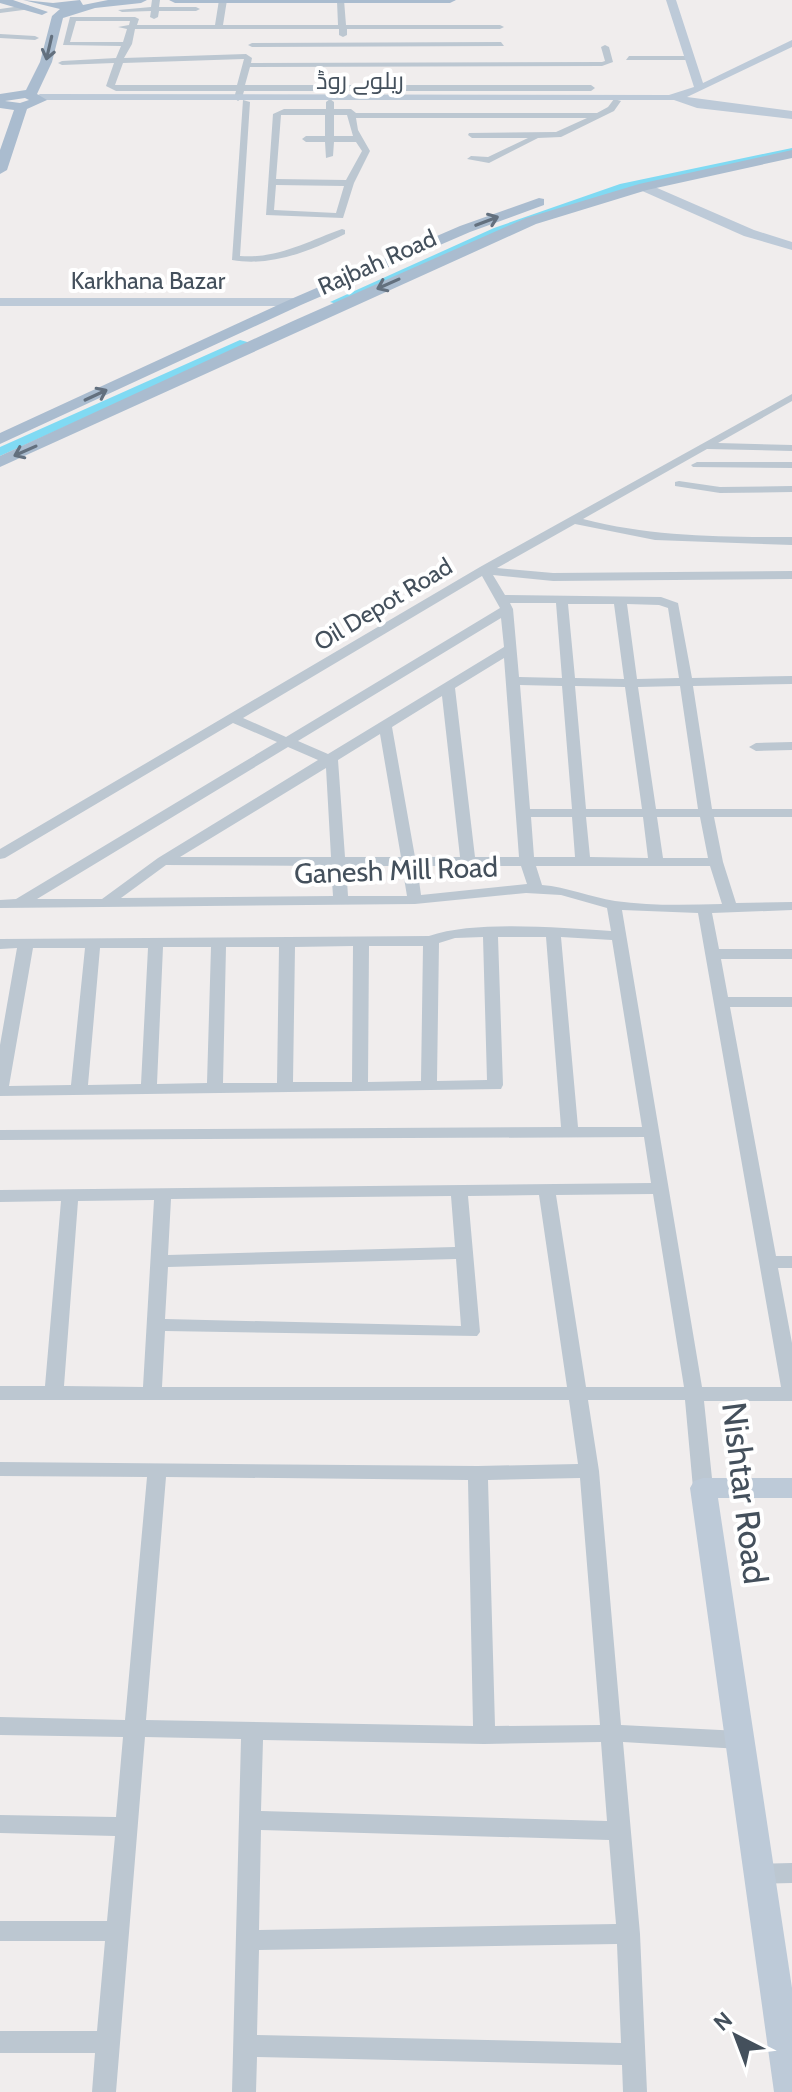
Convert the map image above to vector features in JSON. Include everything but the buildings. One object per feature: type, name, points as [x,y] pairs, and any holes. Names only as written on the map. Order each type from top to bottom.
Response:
[{"type":"main road","points":[[58,16],[94,5],[141,0]]},
{"type":"main road","points":[[1,5],[141,0],[154,7]]},
{"type":"main road","points":[[175,0],[450,0]]},
{"type":"main road","points":[[671,0],[697,84],[702,87]]},
{"type":"main road","points":[[0,170],[14,99],[46,62],[58,16],[82,4]]},
{"type":"main road","points":[[31,54],[35,38],[35,5]]},
{"type":"main road","name":"ریلوے روڈ","points":[[678,98],[792,43]]},
{"type":"main road","name":"ریلوے روڈ","points":[[242,96],[472,123],[617,101],[678,98],[710,90],[792,51]]},
{"type":"main road","points":[[0,128],[27,69]]},
{"type":"main road","name":"ریلوے روڈ","points":[[14,99],[242,96],[678,98],[705,106],[792,115]]},
{"type":"main road","points":[[595,185],[792,143]]},
{"type":"main road","name":"Rajbah Road","points":[[0,462],[476,244],[568,208],[720,168],[792,154]]},
{"type":"main road","points":[[703,160],[720,168]]},
{"type":"main road","points":[[644,187],[749,233],[792,246]]},
{"type":"main road","name":"Rajbah Road","points":[[0,439],[61,414],[296,302],[465,229],[554,197]]},
{"type":"main road","name":"Karkhana Bazar","points":[[0,302],[296,302]]},
{"type":"main road","points":[[61,414],[85,422]]},
{"type":"main road","points":[[703,1488],[792,1488]]},
{"type":"main road","name":"Nishtar Road","points":[[703,1488],[757,1874],[788,2050],[791,2092]]},
{"type":"street","points":[[218,28],[223,0]]},
{"type":"street","points":[[341,1],[344,44]]},
{"type":"street","points":[[82,4],[116,10],[154,7],[196,9]]},
{"type":"street","points":[[154,7],[176,18],[173,28]]},
{"type":"street","points":[[154,7],[129,40],[112,88],[242,96],[591,88]]},
{"type":"street","points":[[110,19],[116,10]]},
{"type":"street","points":[[65,51],[75,18],[110,19],[129,40]]},
{"type":"street","points":[[279,45],[283,27]]},
{"type":"street","points":[[65,51],[129,40],[173,28],[500,27]]},
{"type":"street","points":[[73,32],[238,54],[248,58],[242,96],[235,258],[246,260],[308,248],[342,232]]},
{"type":"street","points":[[0,36],[35,38]]},
{"type":"street","points":[[65,51],[129,40]]},
{"type":"street","points":[[252,45],[501,44]]},
{"type":"street","points":[[247,65],[608,63],[605,47]]},
{"type":"street","points":[[629,58],[690,58]]},
{"type":"street","points":[[565,64],[567,76]]},
{"type":"street","points":[[472,123],[538,135],[558,135],[611,109],[617,101]]},
{"type":"street","points":[[329,156],[330,106]]},
{"type":"street","points":[[330,106],[350,111],[354,130],[366,151],[349,183],[342,214],[271,215],[277,114],[330,106]]},
{"type":"street","points":[[472,123],[600,114]]},
{"type":"street","points":[[351,116],[472,123],[580,124]]},
{"type":"street","points":[[472,123],[518,145]]},
{"type":"street","points":[[472,123],[471,164],[489,160],[538,135]]},
{"type":"street","points":[[306,139],[361,139]]},
{"type":"street","points":[[271,182],[349,183]]},
{"type":"street","name":"Oil Depot Road","points":[[0,855],[484,570],[792,397]]},
{"type":"street","points":[[775,407],[792,412]]},
{"type":"street","points":[[706,445],[792,448]]},
{"type":"street","points":[[697,465],[792,465]]},
{"type":"street","points":[[679,484],[720,490],[792,489]]},
{"type":"street","points":[[573,520],[608,530],[677,541],[792,541]]},
{"type":"street","points":[[484,570],[553,577],[792,575]]},
{"type":"street","points":[[484,570],[504,604],[527,862],[536,890]]},
{"type":"street","points":[[620,601],[656,862]]},
{"type":"street","points":[[21,903],[289,741],[504,604],[661,601],[674,606],[706,813],[716,862],[730,907]]},
{"type":"street","points":[[562,602],[583,862]]},
{"type":"street","points":[[107,902],[163,861],[332,761],[510,649]]},
{"type":"street","points":[[513,681],[629,683],[792,680]]},
{"type":"street","points":[[448,688],[468,862]]},
{"type":"street","points":[[234,719],[332,761]]},
{"type":"street","points":[[386,727],[415,900]]},
{"type":"street","points":[[756,747],[792,746]]},
{"type":"street","points":[[332,761],[341,900]]},
{"type":"street","points":[[524,813],[706,813],[791,817]]},
{"type":"street","points":[[163,861],[716,862]]},
{"type":"street","name":"Ganesh Mill Road","points":[[0,904],[415,900],[460,893],[536,890],[560,891],[614,905],[704,908],[792,906]]},
{"type":"street","name":"Nishtar Road","points":[[614,905],[694,1393],[703,1488]]},
{"type":"street","points":[[0,1393],[792,1394],[786,1325],[768,1262],[704,908]]},
{"type":"street","points":[[0,944],[431,941],[453,933],[553,932],[619,936]]},
{"type":"street","points":[[553,932],[570,1131]]},
{"type":"street","points":[[26,943],[0,1091],[495,1085],[490,934]]},
{"type":"street","points":[[285,1087],[287,940]]},
{"type":"street","points":[[360,1086],[361,940]]},
{"type":"street","points":[[215,1088],[219,941]]},
{"type":"street","points":[[429,1086],[431,941]]},
{"type":"street","points":[[79,1090],[93,942]]},
{"type":"street","points":[[149,1089],[156,942]]},
{"type":"street","points":[[713,954],[792,954]]},
{"type":"street","points":[[721,1002],[792,1002]]},
{"type":"street","points":[[0,1135],[652,1132]]},
{"type":"street","points":[[0,1196],[660,1188]]},
{"type":"street","points":[[547,1189],[589,1471],[628,1934],[635,2092]]},
{"type":"street","points":[[155,1325],[471,1332],[459,1190]]},
{"type":"street","points":[[152,1393],[163,1194]]},
{"type":"street","points":[[54,1393],[70,1195]]},
{"type":"street","points":[[159,1261],[464,1253]]},
{"type":"street","points":[[768,1262],[792,1262]]},
{"type":"street","points":[[0,1469],[589,1471]]},
{"type":"street","points":[[104,2092],[157,1470]]},
{"type":"street","points":[[478,1473],[484,1735]]},
{"type":"street","points":[[0,1726],[484,1735],[612,1733],[740,1740]]},
{"type":"street","points":[[244,2092],[252,1731]]},
{"type":"street","points":[[249,1820],[620,1831]]},
{"type":"street","points":[[0,1824],[127,1827]]},
{"type":"street","points":[[757,1874],[792,1873]]},
{"type":"street","points":[[0,1931],[118,1931]]},
{"type":"street","points":[[246,1940],[628,1934]]},
{"type":"street","points":[[0,2042],[109,2042]]},
{"type":"street","points":[[244,2046],[633,2054]]},
{"type":"waterway","points":[[336,302],[498,231],[624,186],[792,151]]},
{"type":"waterway","points":[[0,452],[245,343]]}]
